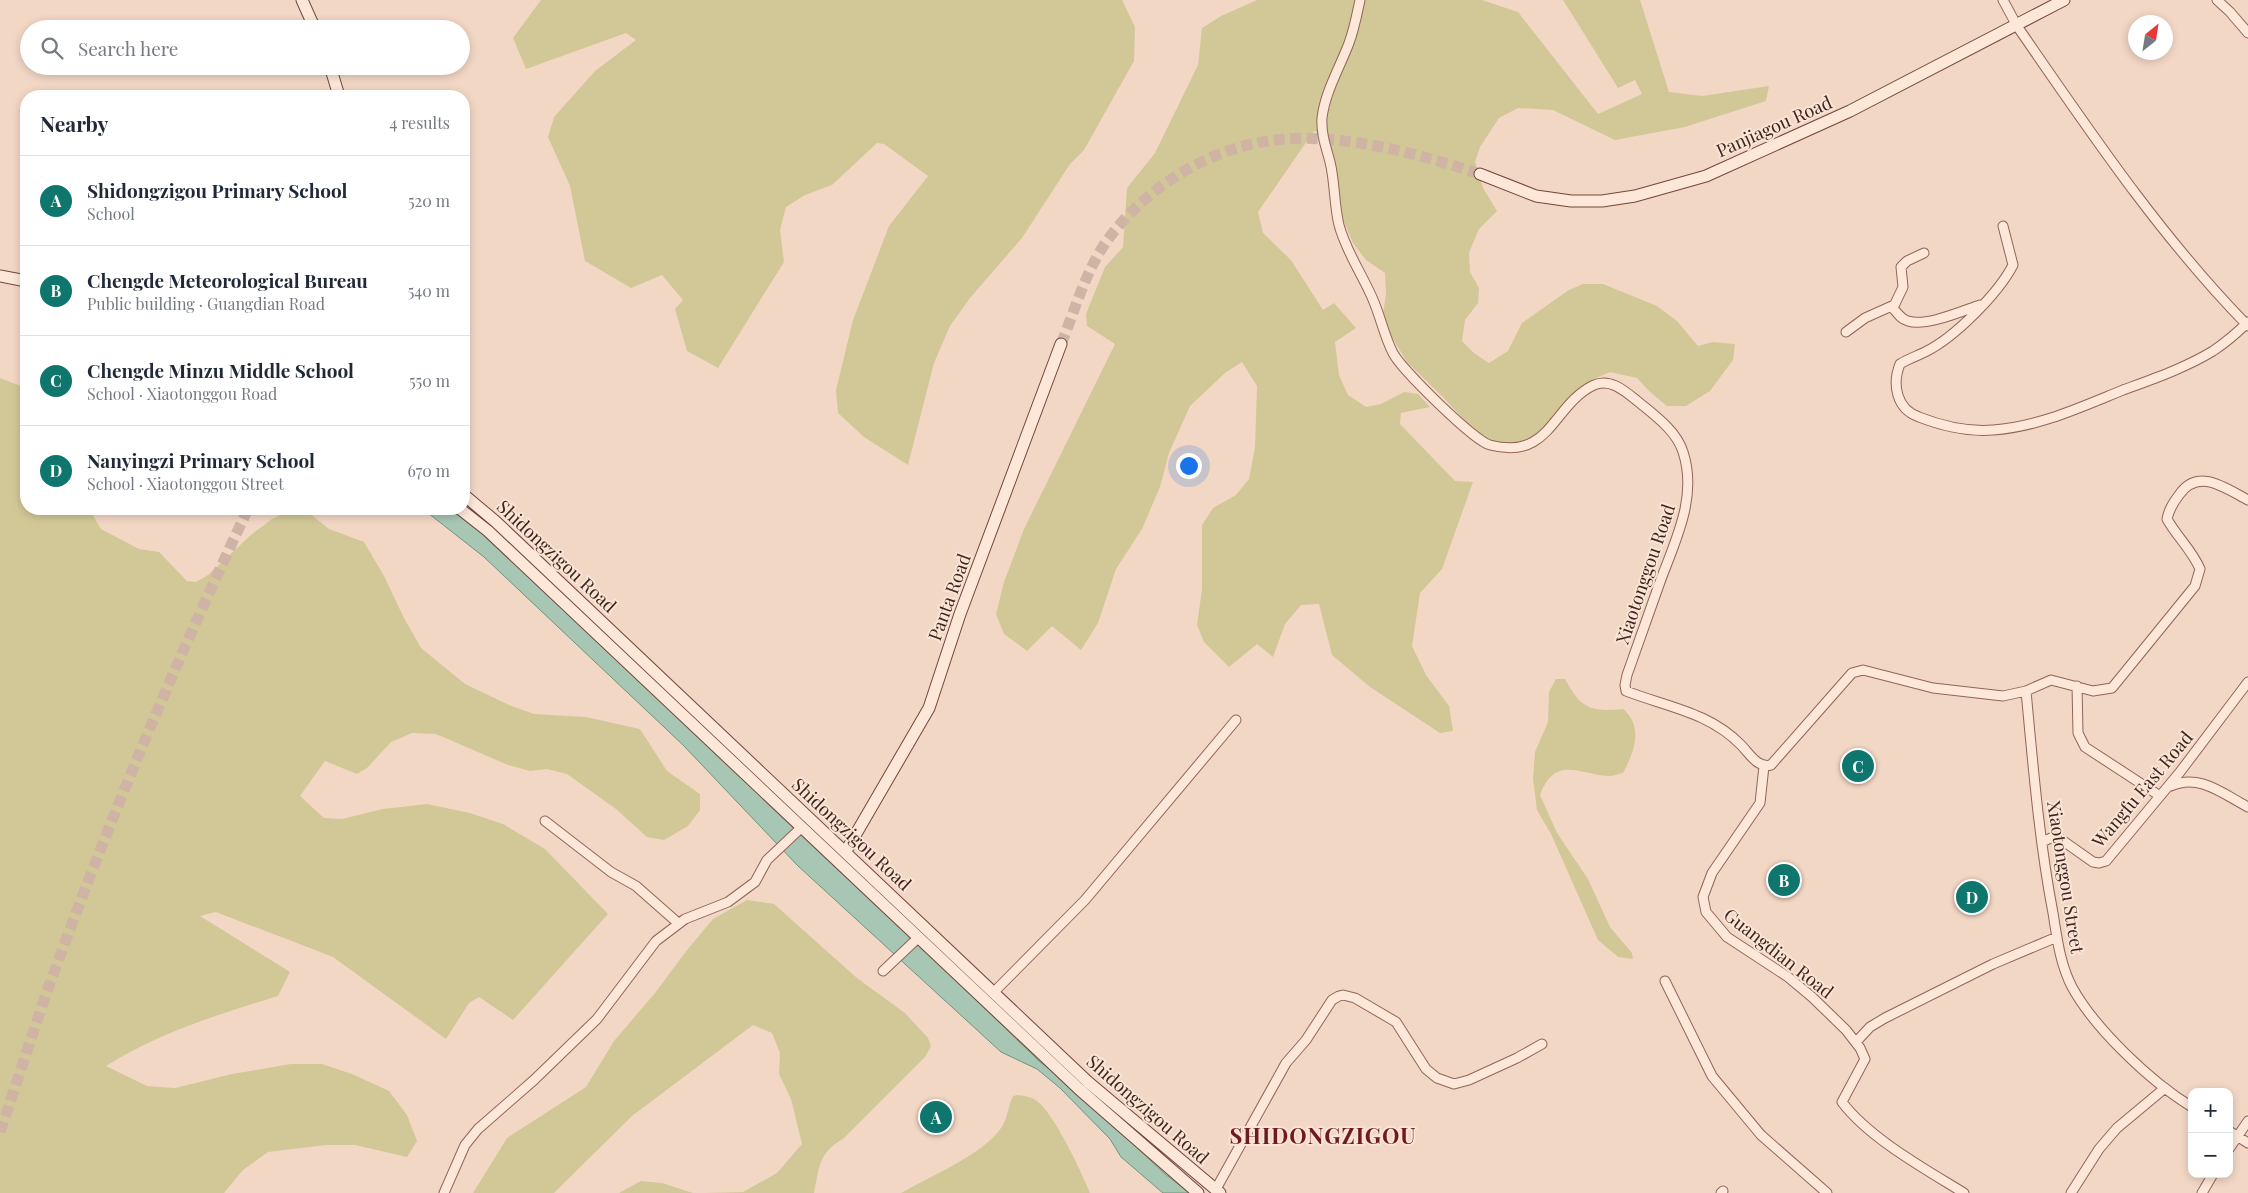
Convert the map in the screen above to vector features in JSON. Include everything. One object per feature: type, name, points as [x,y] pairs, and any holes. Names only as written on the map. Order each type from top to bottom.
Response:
[{"type":"main road","points":[[302,0],[311,20]]},
{"type":"main road","name":"Panjiagou Road","points":[[1480,174],[1536,196],[1571,201],[1602,201],[1636,196],[1706,176],[1850,111],[2064,0]]},
{"type":"main road","points":[[333,75],[337,90]]},
{"type":"main road","points":[[0,276],[20,280]]},
{"type":"main road","name":"Panta Road","points":[[846,851],[929,708],[960,614],[1061,344]]},
{"type":"main road","name":"Shidongzigou Road","points":[[470,500],[495,521],[846,851],[1088,1082],[1218,1191]]},
{"type":"main road","name":"Shidongzigou Road","points":[[468,515],[488,531],[917,939],[1079,1089],[1198,1193]]},
{"type":"street","name":"Xiaotonggou Road","points":[[1360,0],[1350,40],[1322,118],[1323,142],[1330,161],[1339,226],[1374,301],[1394,354],[1411,376],[1464,429],[1489,445],[1511,447],[1531,444],[1541,438],[1581,393],[1594,385],[1605,382],[1610,382],[1660,419],[1683,452],[1687,500],[1680,532],[1627,675],[1626,691],[1701,716],[1733,736],[1757,762],[1764,766]]},
{"type":"street","points":[[2003,0],[2017,26],[2136,196],[2181,253],[2247,324],[2214,351],[2166,373],[2047,420],[1993,430],[1971,430],[1939,425],[1914,416],[1903,407],[1896,392],[1897,372],[1900,364],[1926,352],[1950,336],[2005,279],[2013,265],[2003,226]]},
{"type":"street","points":[[2217,0],[2248,33]]},
{"type":"street","points":[[1924,252],[1907,261],[1901,267],[1903,288],[1893,308],[1900,317],[1917,322],[1943,317],[1982,304]]},
{"type":"street","points":[[1846,332],[1865,318],[1894,305]]},
{"type":"street","points":[[1764,766],[1771,765],[1843,683],[1855,672],[1863,670],[1933,688],[2003,696],[2026,691],[2051,680],[2093,691],[2112,688],[2195,586],[2200,569],[2194,554],[2174,531],[2167,519],[2170,508],[2182,490],[2191,482],[2204,480],[2248,500]]},
{"type":"street","name":"Wangfu East Road","points":[[2042,842],[2053,837],[2059,838],[2093,862],[2106,861],[2163,792],[2248,682]]},
{"type":"street","points":[[2077,686],[2078,733],[2085,747],[2163,792],[2182,781],[2202,782],[2248,807]]},
{"type":"street","name":"Xiaotonggou Street","points":[[2026,691],[2042,842],[2061,960],[2068,977],[2086,1006],[2113,1039],[2143,1070],[2188,1104]]},
{"type":"street","points":[[994,992],[1085,900],[1236,720]]},
{"type":"street","name":"Guangdian Road","points":[[1764,766],[1760,803],[1712,873],[1704,897],[1706,912],[1726,937],[1799,985],[1856,1042],[1865,1059],[1842,1102],[1852,1115],[1927,1171],[1964,1193]]},
{"type":"street","points":[[545,821],[611,872],[636,886],[678,923]]},
{"type":"street","points":[[444,1193],[465,1145],[478,1129],[534,1080],[597,1019],[656,941],[678,923],[728,902],[755,882],[767,860],[801,829]]},
{"type":"street","points":[[1856,1042],[1870,1027],[1885,1018],[1914,1006],[1993,964],[2057,938]]},
{"type":"street","points":[[884,971],[917,939]]},
{"type":"street","points":[[1665,981],[1712,1076],[1761,1135],[1827,1193]]},
{"type":"street","points":[[1218,1191],[1286,1063],[1306,1040],[1332,1000],[1343,994],[1355,998],[1396,1022],[1426,1069],[1437,1078],[1454,1084],[1469,1080],[1509,1062],[1542,1044]]},
{"type":"street","points":[[2071,1193],[2099,1149],[2118,1128],[2165,1088]]},
{"type":"street","points":[[2248,1121],[2233,1134],[2248,1143]]},
{"type":"street","points":[[2202,1193],[2211,1178]]},
{"type":"shaded area","points":[[541,0],[1122,0],[1135,27],[1134,61],[1084,150],[1070,164],[1022,238],[970,298],[950,326],[934,363],[908,465],[864,437],[838,413],[836,390],[853,320],[889,226],[928,176],[884,144],[877,143],[832,185],[805,195],[786,207],[780,230],[784,262],[718,368],[687,351],[675,309],[683,300],[662,275],[631,288],[585,261],[570,186],[548,137],[554,117],[595,71],[636,40],[626,33],[526,69],[513,38]]},
{"type":"shaded area","points":[[1257,0],[1482,0],[1518,12],[1598,114],[1642,94],[1635,80],[1618,88],[1563,0],[1640,0],[1669,92],[1702,96],[1769,86],[1766,101],[1685,127],[1615,140],[1553,110],[1518,108],[1499,118],[1480,147],[1475,162],[1483,188],[1497,211],[1479,229],[1469,253],[1470,272],[1479,288],[1478,303],[1465,320],[1462,341],[1474,353],[1489,363],[1508,351],[1522,323],[1569,290],[1583,284],[1603,284],[1657,306],[1677,321],[1698,346],[1713,342],[1735,344],[1733,360],[1710,391],[1686,406],[1667,406],[1637,378],[1610,372],[1594,379],[1566,401],[1546,426],[1529,440],[1499,444],[1474,431],[1407,362],[1385,326],[1383,314],[1386,294],[1385,273],[1366,260],[1353,243],[1341,215],[1334,160],[1325,135],[1314,131],[1258,212],[1263,233],[1291,260],[1323,310],[1334,303],[1356,328],[1335,342],[1339,375],[1348,395],[1366,407],[1381,404],[1404,392],[1418,394],[1430,407],[1401,413],[1400,424],[1455,481],[1473,482],[1442,569],[1420,593],[1412,646],[1426,675],[1449,706],[1453,731],[1440,733],[1370,687],[1332,655],[1319,604],[1301,605],[1285,624],[1273,657],[1257,644],[1229,667],[1204,642],[1197,625],[1202,589],[1202,525],[1213,508],[1236,495],[1249,479],[1255,447],[1257,386],[1242,362],[1225,373],[1190,406],[1169,453],[1160,487],[1142,529],[1116,569],[1098,623],[1081,650],[1052,626],[1027,651],[1004,634],[996,614],[1004,582],[1024,529],[1115,344],[1087,326],[1086,314],[1105,267],[1123,247],[1127,188],[1155,153],[1198,65],[1202,28],[1221,16]]},
{"type":"shaded area","points":[[0,378],[20,386],[20,515],[93,515],[101,529],[139,549],[159,552],[187,581],[196,582],[208,575],[252,534],[272,519],[280,515],[312,515],[329,529],[364,542],[384,576],[421,648],[465,684],[509,705],[534,714],[586,717],[640,729],[667,771],[700,794],[700,810],[688,826],[664,840],[647,837],[616,809],[567,774],[547,769],[530,771],[508,765],[436,734],[412,733],[391,742],[367,768],[357,774],[325,761],[300,796],[324,818],[342,819],[383,809],[427,804],[470,813],[503,824],[545,849],[608,914],[513,1020],[479,997],[469,1003],[446,1039],[333,957],[216,912],[200,916],[290,972],[278,996],[189,1025],[147,1043],[106,1066],[147,1086],[175,1088],[232,1074],[291,1064],[322,1064],[352,1074],[389,1091],[407,1115],[417,1141],[407,1157],[355,1145],[326,1145],[268,1152],[243,1170],[224,1193],[0,1193]]},
{"type":"shaded area","points":[[431,515],[458,515],[482,534],[925,950],[1039,1061],[1071,1086],[1165,1174],[1190,1193],[1163,1193],[1121,1157],[1110,1139],[1060,1088],[1037,1069],[1001,1052],[797,865],[683,745],[484,557]]},
{"type":"shaded area","points":[[1556,679],[1565,679],[1576,697],[1588,706],[1603,710],[1623,709],[1633,723],[1635,740],[1631,757],[1623,773],[1609,776],[1569,770],[1560,771],[1553,775],[1546,783],[1540,795],[1557,833],[1588,879],[1610,927],[1632,953],[1633,959],[1618,957],[1598,940],[1551,834],[1537,810],[1533,779],[1535,752],[1548,722],[1549,692]]},
{"type":"shaded area","points":[[747,900],[774,904],[857,978],[905,1013],[928,1038],[931,1046],[925,1057],[843,1139],[829,1149],[821,1162],[814,1193],[705,1193],[743,1192],[777,1173],[802,1144],[791,1099],[779,1074],[780,1053],[772,1033],[753,1025],[632,1116],[554,1193],[473,1193],[507,1138],[586,1087],[614,1041],[655,993],[713,919]]},
{"type":"shaded area","points":[[1018,1095],[1035,1100],[1052,1118],[1074,1158],[1090,1193],[901,1193],[969,1156],[993,1138],[1005,1120],[1013,1096]]},
{"type":"shaded area","points":[[641,1181],[662,1183],[693,1193],[619,1193]]},
{"type":"tunnel","points":[[1061,344],[1089,273],[1103,246],[1112,234],[1145,199],[1164,184],[1206,160],[1252,144],[1300,138],[1326,139],[1379,146],[1406,152],[1480,174]]},
{"type":"tunnel","points":[[0,1132],[46,995],[121,798],[195,624],[245,515]]},
{"type":"place","name":"Chengde Minzu Middle School","points":[[1858,766]]},
{"type":"place","name":"Chengde Meteorological Bureau","points":[[1784,880]]},
{"type":"place","name":"Nanyingzi Primary School","points":[[1972,897]]},
{"type":"place","name":"Shidongzigou Primary School","points":[[936,1117]]},
{"type":"district","name":"SHIDONGZIGOU","points":[[1323,1135]]}]
